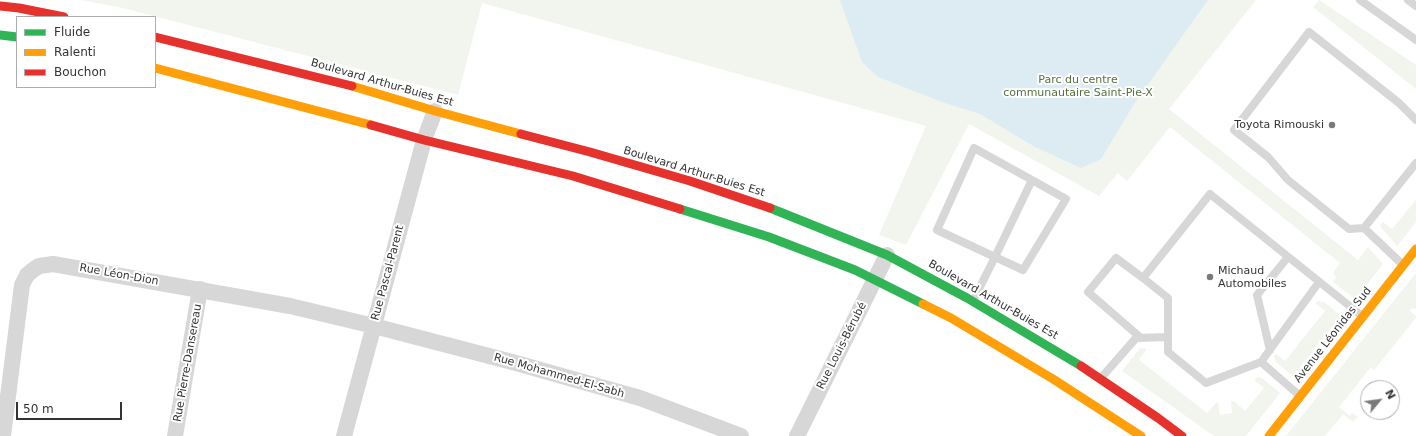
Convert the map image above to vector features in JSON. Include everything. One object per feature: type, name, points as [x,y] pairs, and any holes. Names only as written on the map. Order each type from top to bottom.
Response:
[{"type":"street","points":[[0,6],[19,8],[59,16]]},
{"type":"street","points":[[0,35],[16,37]]},
{"type":"street","name":"Boulevard Arthur-Buies Est","points":[[156,37],[344,83],[435,111],[590,152],[690,181],[777,210],[888,255],[973,301],[1068,357],[1182,436]]},
{"type":"street","points":[[156,68],[424,140],[573,176],[769,237],[855,270],[951,318],[1053,379],[1141,436]]},
{"type":"street","name":"Rue Pascal-Parent","points":[[344,436],[424,140],[435,111]]},
{"type":"street","name":"Avenue Léonidas Sud","points":[[1268,436],[1416,249]]},
{"type":"street","name":"Rue Louis-Bérubé","points":[[797,436],[843,341],[868,296],[874,279],[888,255]]},
{"type":"street","name":"Rue Léon-Dion","points":[[3,436],[21,291],[24,280],[32,270],[39,266],[53,264],[200,289],[290,306],[374,326]]},
{"type":"street","name":"Rue Pierre-Dansereau","points":[[175,436],[200,289]]},
{"type":"street","name":"Rue Mohammed-El-Sabh","points":[[374,326],[516,363],[640,398],[741,436]]},
{"type":"lane","points":[[1360,0],[1416,40]]},
{"type":"lane","points":[[1408,0],[1416,6]]},
{"type":"lane","points":[[1416,120],[1399,103],[1309,32],[1234,130],[1268,157],[1288,180],[1349,229],[1364,228],[1416,164]]},
{"type":"lane","points":[[974,148],[1032,180],[1066,199],[1024,270],[995,258],[937,230],[974,148]]},
{"type":"lane","points":[[973,301],[1032,180]]},
{"type":"lane","points":[[1143,278],[1210,194],[1363,317]]},
{"type":"lane","points":[[1364,228],[1403,266]]},
{"type":"lane","points":[[1270,350],[1257,295],[1288,257]]},
{"type":"lane","points":[[1141,338],[1088,292],[1116,258],[1168,298],[1168,352],[1206,383],[1262,362],[1319,282]]},
{"type":"lane","points":[[1101,379],[1136,338],[1168,337]]},
{"type":"lane","points":[[1262,362],[1300,396]]},
{"type":"green space","name":"Parc du centre communautaire Saint-Pie-X","points":[[81,0],[1256,0],[1169,109],[1358,260],[1368,247],[1383,264],[1355,299],[1333,282],[1336,277],[1333,273],[1340,263],[1170,127],[1127,181],[1118,173],[1099,196],[969,124],[906,245],[879,235],[926,126],[482,3],[458,95],[123,8]]},
{"type":"green space","points":[[1319,0],[1416,65],[1416,89],[1313,7]]},
{"type":"green space","points":[[1416,200],[1416,222],[1397,246],[1380,226],[1383,222],[1392,229]]},
{"type":"green space","points":[[1416,273],[1416,309],[1412,308],[1410,311],[1416,316],[1416,318],[1374,370],[1371,367],[1339,407],[1350,416],[1352,413],[1358,417],[1353,422],[1343,414],[1325,436],[1286,436]]},
{"type":"green space","points":[[1319,301],[1324,302],[1341,316],[1293,376],[1276,362],[1274,356],[1276,354],[1285,361],[1325,311],[1315,303]]},
{"type":"green space","points":[[1140,348],[1147,349],[1139,360],[1207,413],[1218,402],[1220,415],[1232,413],[1231,401],[1234,401],[1245,411],[1264,388],[1254,380],[1258,377],[1262,378],[1280,393],[1246,436],[1214,436],[1122,371]]},
{"type":"shaded area","points":[[840,0],[1208,0],[1134,104],[1101,159],[1081,168],[1035,147],[980,114],[945,103],[878,77],[862,62]]},
{"type":"traffic: fast","points":[[0,35],[16,37]]},
{"type":"traffic: fast","points":[[770,208],[887,255],[967,298],[1081,366]]},
{"type":"traffic: fast","points":[[680,209],[769,237],[855,270],[923,304]]},
{"type":"traffic: slow","points":[[156,68],[371,125]]},
{"type":"traffic: slow","points":[[352,86],[435,111],[521,134]]},
{"type":"traffic: slow","points":[[1269,436],[1416,249]]},
{"type":"traffic: slow","points":[[923,304],[951,318],[1053,379],[1141,436]]},
{"type":"traffic: jam","points":[[0,6],[19,8],[59,16]]},
{"type":"traffic: jam","points":[[156,37],[352,86]]},
{"type":"traffic: jam","points":[[371,125],[424,140],[573,176],[680,209]]},
{"type":"traffic: jam","points":[[521,134],[690,181],[770,208]]},
{"type":"traffic: jam","points":[[1081,366],[1182,436]]},
{"type":"place","name":"Toyota Rimouski","points":[[1332,125]]},
{"type":"place","name":"Michaud Automobiles","points":[[1210,277]]}]
